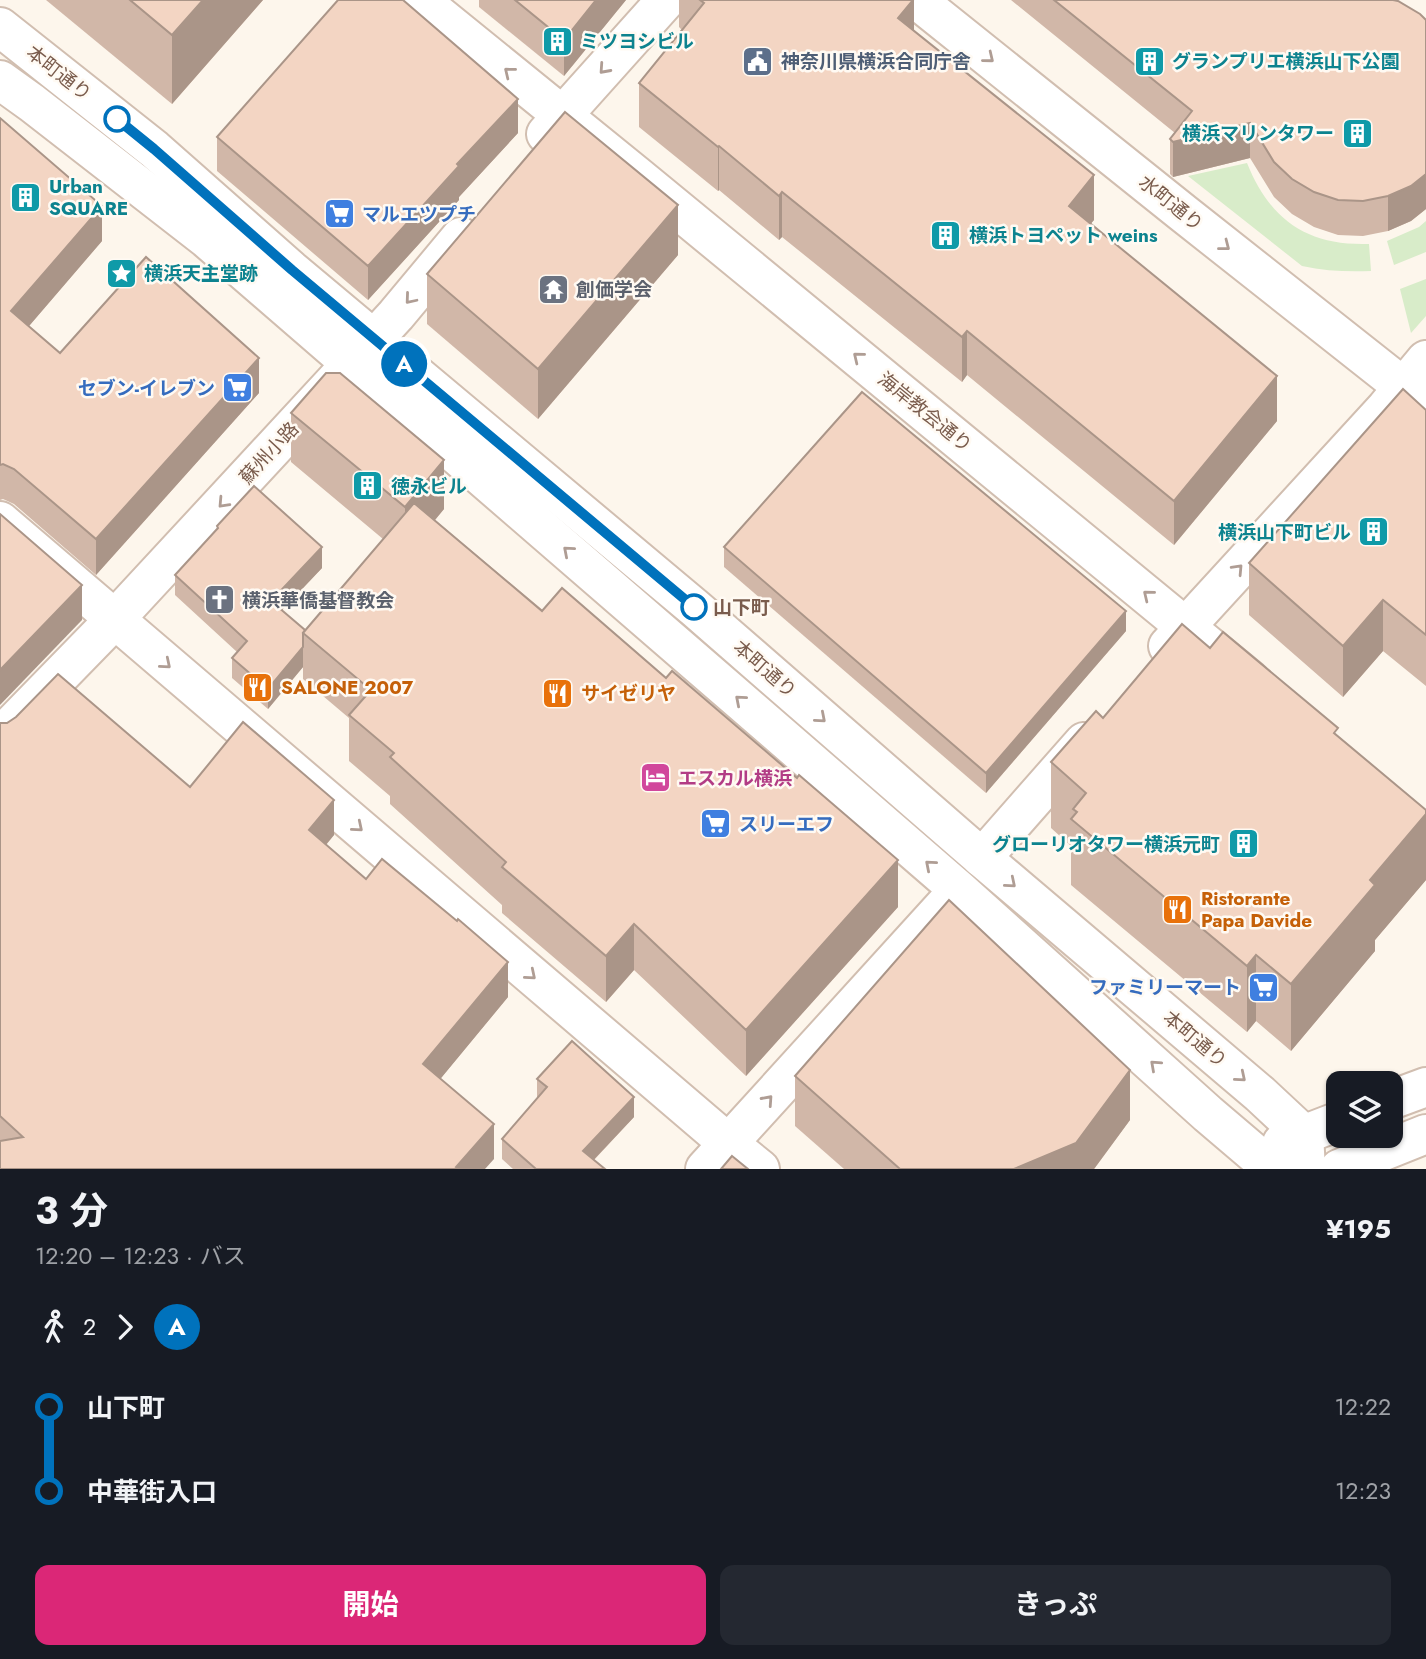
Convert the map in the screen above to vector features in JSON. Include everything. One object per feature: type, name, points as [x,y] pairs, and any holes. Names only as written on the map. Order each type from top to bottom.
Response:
[{"type":"street","name":"海岸教会通り","points":[[421,0],[1281,705]]},
{"type":"street","points":[[526,159],[561,116],[666,0]]},
{"type":"street","name":"水町通り","points":[[917,0],[1183,213],[1419,384]]},
{"type":"street","name":"本町通り","points":[[0,27],[154,149],[282,261],[363,351],[1261,1164]]},
{"type":"street","name":"本町通り","points":[[0,80],[207,239],[363,351],[696,609],[982,858],[1260,1094],[1305,1152]]},
{"type":"street","name":"蘇州小路","points":[[0,737],[115,619],[363,351],[483,211]]},
{"type":"street","points":[[1147,670],[1185,626],[1419,384]]},
{"type":"street","points":[[0,521],[115,619],[717,1156],[760,1169]]},
{"type":"street","points":[[982,858],[1103,720]]},
{"type":"street","points":[[717,1156],[959,890]]},
{"type":"street","points":[[1403,1096],[1426,1087]]},
{"type":"street","points":[[1261,1164],[1305,1152],[1326,1133]]},
{"type":"street","points":[[1339,1169],[1426,1134]]},
{"type":"green space","points":[[1247,163],[1267,200],[1293,226],[1327,240],[1369,244],[1371,271],[1336,271],[1302,266],[1188,176]]},
{"type":"green space","points":[[1426,221],[1426,252],[1394,265],[1387,241],[1419,227]]},
{"type":"green space","points":[[1426,279],[1426,316],[1411,333],[1400,289]]},
{"type":"building","points":[[130,0],[203,0],[172,35]]},
{"type":"building","points":[[338,0],[403,0],[518,99],[368,266],[217,137]]},
{"type":"building","points":[[515,0],[596,0],[564,40]]},
{"type":"building","points":[[700,0],[913,0],[898,18],[1094,175],[1069,206],[1277,376],[1174,501],[967,331],[962,337],[782,192],[779,196],[639,83],[704,3]]},
{"type":"building","points":[[1054,0],[1398,1],[1426,20],[1426,174],[1411,186],[1388,196],[1363,201],[1338,200],[1314,192],[1292,179],[1274,162],[1250,123],[1173,142],[1170,139],[1192,111]]},
{"type":"building","name":"創価学会","points":[[565,112],[678,205],[538,369],[427,274]]},
{"type":"building","points":[[0,118],[102,206],[11,311],[60,353],[146,257],[259,358],[96,539],[14,469],[0,465]]},
{"type":"building","points":[[326,373],[340,373],[444,460],[405,507],[291,413]]},
{"type":"building","name":"横浜山下町ビル","points":[[1403,389],[1426,410],[1426,635],[1383,600],[1343,646],[1249,563]]},
{"type":"building","points":[[862,392],[1126,611],[986,773],[724,547]]},
{"type":"building","points":[[254,486],[322,547],[271,601],[305,630],[303,647],[268,689],[232,658],[247,641],[175,575]]},
{"type":"building","points":[[414,503],[542,611],[562,588],[666,678],[672,671],[898,860],[746,1030],[634,924],[606,956],[502,867],[506,862],[390,757],[394,753],[349,715],[371,690],[303,633]]},
{"type":"building","points":[[0,514],[82,585],[0,670]]},
{"type":"building","points":[[1182,624],[1210,648],[1223,632],[1338,728],[1334,733],[1426,810],[1426,814],[1370,880],[1375,885],[1291,984],[1256,955],[1247,966],[1071,819],[1077,812],[1073,809],[1086,793],[1051,762],[1096,711],[1103,718]]},
{"type":"building","points":[[58,674],[190,787],[243,722],[334,800],[309,830],[366,879],[382,859],[508,962],[423,1064],[494,1124],[456,1167],[459,1169],[0,1169],[0,1141],[23,1137],[0,1116],[0,723],[7,723],[16,717]]},
{"type":"building","points":[[949,900],[1130,1070],[1076,1143],[1014,1169],[900,1169],[795,1076]]},
{"type":"building","points":[[572,1041],[634,1097],[583,1151],[605,1169],[536,1169],[502,1139],[547,1087],[537,1079]]},
{"type":"building","points":[[732,1156],[748,1169],[721,1169]]},
{"type":"bus line","name":"A","points":[[117,119],[292,270],[694,607]]},
{"type":"place","name":"ミツヨシビル","points":[[557,41]]},
{"type":"place","name":"神奈川県横浜合同庁舎","points":[[758,61]]},
{"type":"place","name":"グランプリエ横浜山下公園","points":[[1149,61]]},
{"type":"place","name":"横浜マリンタワー","points":[[1357,133]]},
{"type":"place","name":"Urban SQUARE","points":[[26,197]]},
{"type":"place","name":"マルエツプチ","points":[[339,214]]},
{"type":"place","name":"横浜トヨペット weins","points":[[946,235]]},
{"type":"place","name":"横浜天主堂跡","points":[[121,273]]},
{"type":"place","name":"創価学会","points":[[553,289]]},
{"type":"place","name":"セブン-イレブン","points":[[238,388]]},
{"type":"place","name":"徳永ビル","points":[[368,486]]},
{"type":"place","name":"横浜山下町ビル","points":[[1374,532]]},
{"type":"place","name":"横浜華僑基督教会","points":[[219,600]]},
{"type":"place","name":"山下町","points":[[694,607]]},
{"type":"place","name":"SALONE 2007","points":[[258,687]]},
{"type":"place","name":"サイゼリヤ","points":[[558,693]]},
{"type":"place","name":"エスカル横浜","points":[[655,778]]},
{"type":"place","name":"スリーエフ","points":[[716,824]]},
{"type":"place","name":"グローリオタワー横浜元町","points":[[1243,844]]},
{"type":"place","name":"Ristorante Papa Davide","points":[[1178,909]]},
{"type":"place","name":"ファミリーマート","points":[[1264,987]]}]
